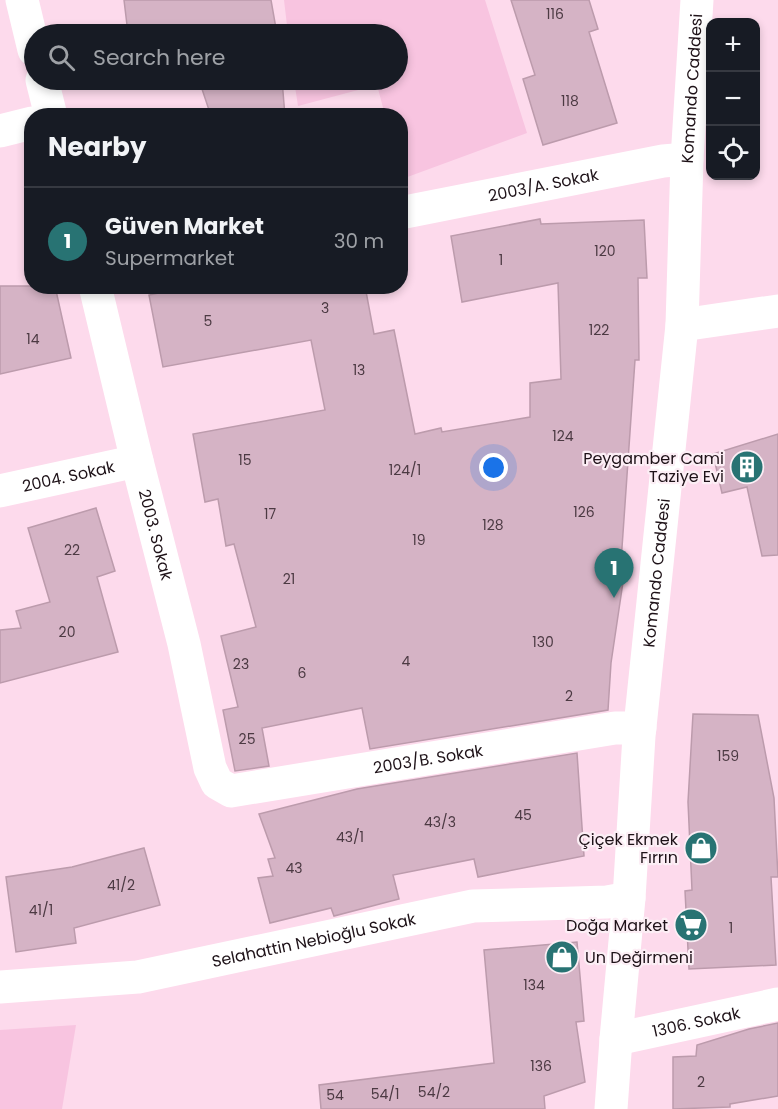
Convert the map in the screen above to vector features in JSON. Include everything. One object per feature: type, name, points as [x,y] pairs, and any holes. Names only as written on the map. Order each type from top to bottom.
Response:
[{"type":"street","points":[[22,0],[28,24]]},
{"type":"street","name":"Komando Caddesi","points":[[611,1109],[629,898],[640,728],[682,325],[687,159],[697,0]]},
{"type":"street","points":[[44,90],[49,108]]},
{"type":"street","points":[[0,131],[24,125]]},
{"type":"street","name":"2003/A. Sokak","points":[[408,211],[663,160],[687,159]]},
{"type":"street","name":"2003. Sokak","points":[[97,294],[184,644],[210,768],[217,783]]},
{"type":"street","points":[[682,325],[778,311]]},
{"type":"street","name":"2004. Sokak","points":[[0,491],[137,461]]},
{"type":"street","name":"2003/B. Sokak","points":[[217,783],[231,791],[615,728],[640,728]]},
{"type":"street","name":"Selahattin Nebioğlu Sokak","points":[[0,987],[138,977],[473,906],[607,902],[629,898]]},
{"type":"street","name":"1306. Sokak","points":[[616,1039],[778,1004]]},
{"type":"shaded area","points":[[284,0],[485,0],[527,133],[408,177],[408,108],[383,108],[378,90],[408,90],[408,24],[287,24]]},
{"type":"shaded area","points":[[296,90],[358,90],[298,106]]},
{"type":"shaded area","points":[[76,1025],[62,1109],[0,1109],[0,1030]]},
{"type":"building","points":[[124,0],[271,0],[275,24],[127,24]]},
{"type":"building","points":[[511,0],[589,0],[598,29],[589,32],[617,123],[543,145],[523,79],[535,75]]},
{"type":"building","points":[[202,90],[283,90],[284,108],[208,108]]},
{"type":"building","points":[[540,219],[541,224],[644,220],[647,278],[638,278],[639,360],[635,360],[621,562],[626,562],[611,663],[608,710],[370,749],[362,708],[262,728],[269,766],[235,771],[223,710],[238,707],[221,636],[256,627],[234,544],[226,546],[218,499],[205,502],[193,434],[325,410],[311,340],[163,367],[149,295],[366,294],[374,334],[394,330],[415,434],[441,428],[442,432],[530,417],[530,383],[561,379],[558,283],[462,302],[451,236]]},
{"type":"building","points":[[0,286],[24,286],[24,294],[57,294],[71,358],[0,374]]},
{"type":"building","name":"Peygamber Cami Taziye Evi","points":[[778,434],[778,555],[762,556],[747,487],[722,493],[713,454]]},
{"type":"building","points":[[96,508],[115,571],[97,577],[118,652],[0,683],[0,630],[21,628],[16,611],[50,602],[28,528]]},
{"type":"building","points":[[693,714],[758,715],[774,798],[778,877],[771,877],[776,965],[689,969],[685,891],[692,890],[688,802]]},
{"type":"building","points":[[577,753],[584,856],[478,877],[474,859],[393,875],[399,899],[334,916],[331,908],[270,923],[258,878],[273,876],[268,859],[275,858],[259,814],[357,789]]},
{"type":"building","points":[[144,848],[160,905],[74,928],[76,943],[16,952],[6,877],[72,867]]},
{"type":"building","points":[[577,942],[584,1021],[576,1022],[585,1082],[544,1096],[545,1109],[321,1109],[319,1085],[494,1063],[484,950]]},
{"type":"building","points":[[778,1023],[778,1096],[730,1104],[730,1107],[673,1109],[673,1057],[696,1056],[697,1045],[749,1029]]},
{"type":"place","name":"Peygamber Cami Taziye Evi","points":[[747,467]]},
{"type":"place","name":"Güven Market","points":[[614,598]]},
{"type":"place","name":"Çiçek Ekmek Fırrın","points":[[701,848]]},
{"type":"place","name":"Doğa Market","points":[[691,925]]},
{"type":"place","name":"Un Değirmeni","points":[[562,957]]}]
